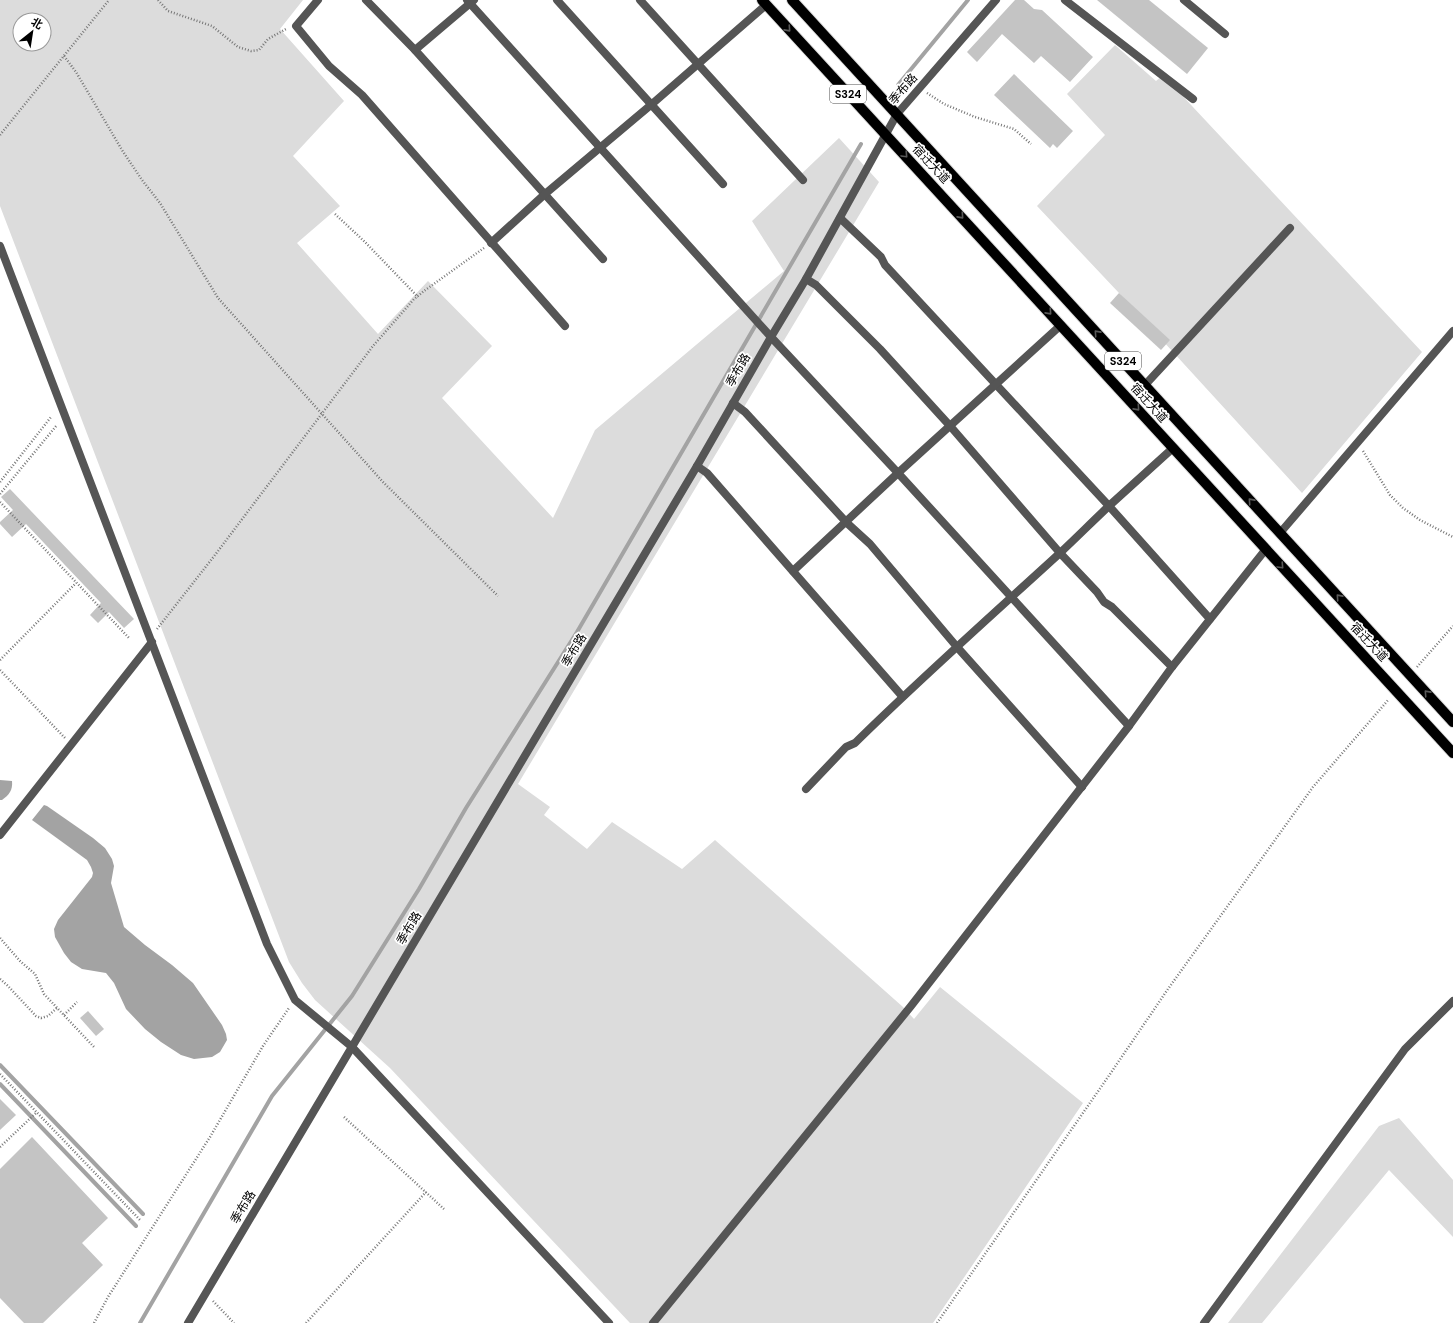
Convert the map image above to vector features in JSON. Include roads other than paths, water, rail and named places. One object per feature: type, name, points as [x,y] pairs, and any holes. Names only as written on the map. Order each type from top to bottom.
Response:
[{"type":"main road","name":"宿迁大道","points":[[792,0],[1453,722]]},
{"type":"main road","name":"宿迁大道","points":[[764,2],[1453,753]]},
{"type":"street","points":[[318,0],[296,26],[329,66],[362,95],[565,326]]},
{"type":"street","points":[[366,0],[415,50],[604,260]]},
{"type":"street","points":[[557,0],[723,184]]},
{"type":"street","points":[[640,0],[803,180]]},
{"type":"street","name":"季布路","points":[[188,1323],[697,466],[806,279],[897,114],[996,0]]},
{"type":"street","points":[[1065,0],[1193,99]]},
{"type":"street","points":[[1184,0],[1225,34]]},
{"type":"street","points":[[415,50],[470,1],[754,319],[898,473],[1129,726]]},
{"type":"street","points":[[491,243],[545,194],[698,64],[764,2]]},
{"type":"street","points":[[840,218],[880,257],[885,265],[1109,506],[1210,619]]},
{"type":"street","points":[[1145,385],[1290,228]]},
{"type":"street","points":[[0,246],[267,944],[295,1000],[352,1046],[609,1323]]},
{"type":"street","points":[[806,279],[816,285],[880,349],[951,427],[1060,553],[1098,592],[1104,602],[1112,607],[1172,667]]},
{"type":"street","points":[[794,571],[847,523],[898,473],[951,427],[1061,325]]},
{"type":"street","points":[[1280,533],[1453,331]]},
{"type":"street","points":[[733,403],[745,412],[847,523],[870,544],[957,647],[1082,787]]},
{"type":"street","points":[[806,789],[846,747],[855,743],[902,696],[1173,448]]},
{"type":"street","points":[[697,466],[707,473],[902,696]]},
{"type":"street","points":[[653,1323],[911,1006],[1129,726],[1172,667],[1266,549]]},
{"type":"street","points":[[0,835],[151,639]]},
{"type":"street","points":[[1204,1323],[1405,1049],[1453,1001]]},
{"type":"waterway","points":[[898,85],[968,0]]},
{"type":"waterway","points":[[140,1323],[272,1096],[352,996],[419,889],[466,808],[577,632],[861,144]]},
{"type":"waterway","points":[[0,1065],[143,1214]]},
{"type":"waterway","points":[[0,1084],[136,1226]]}]
